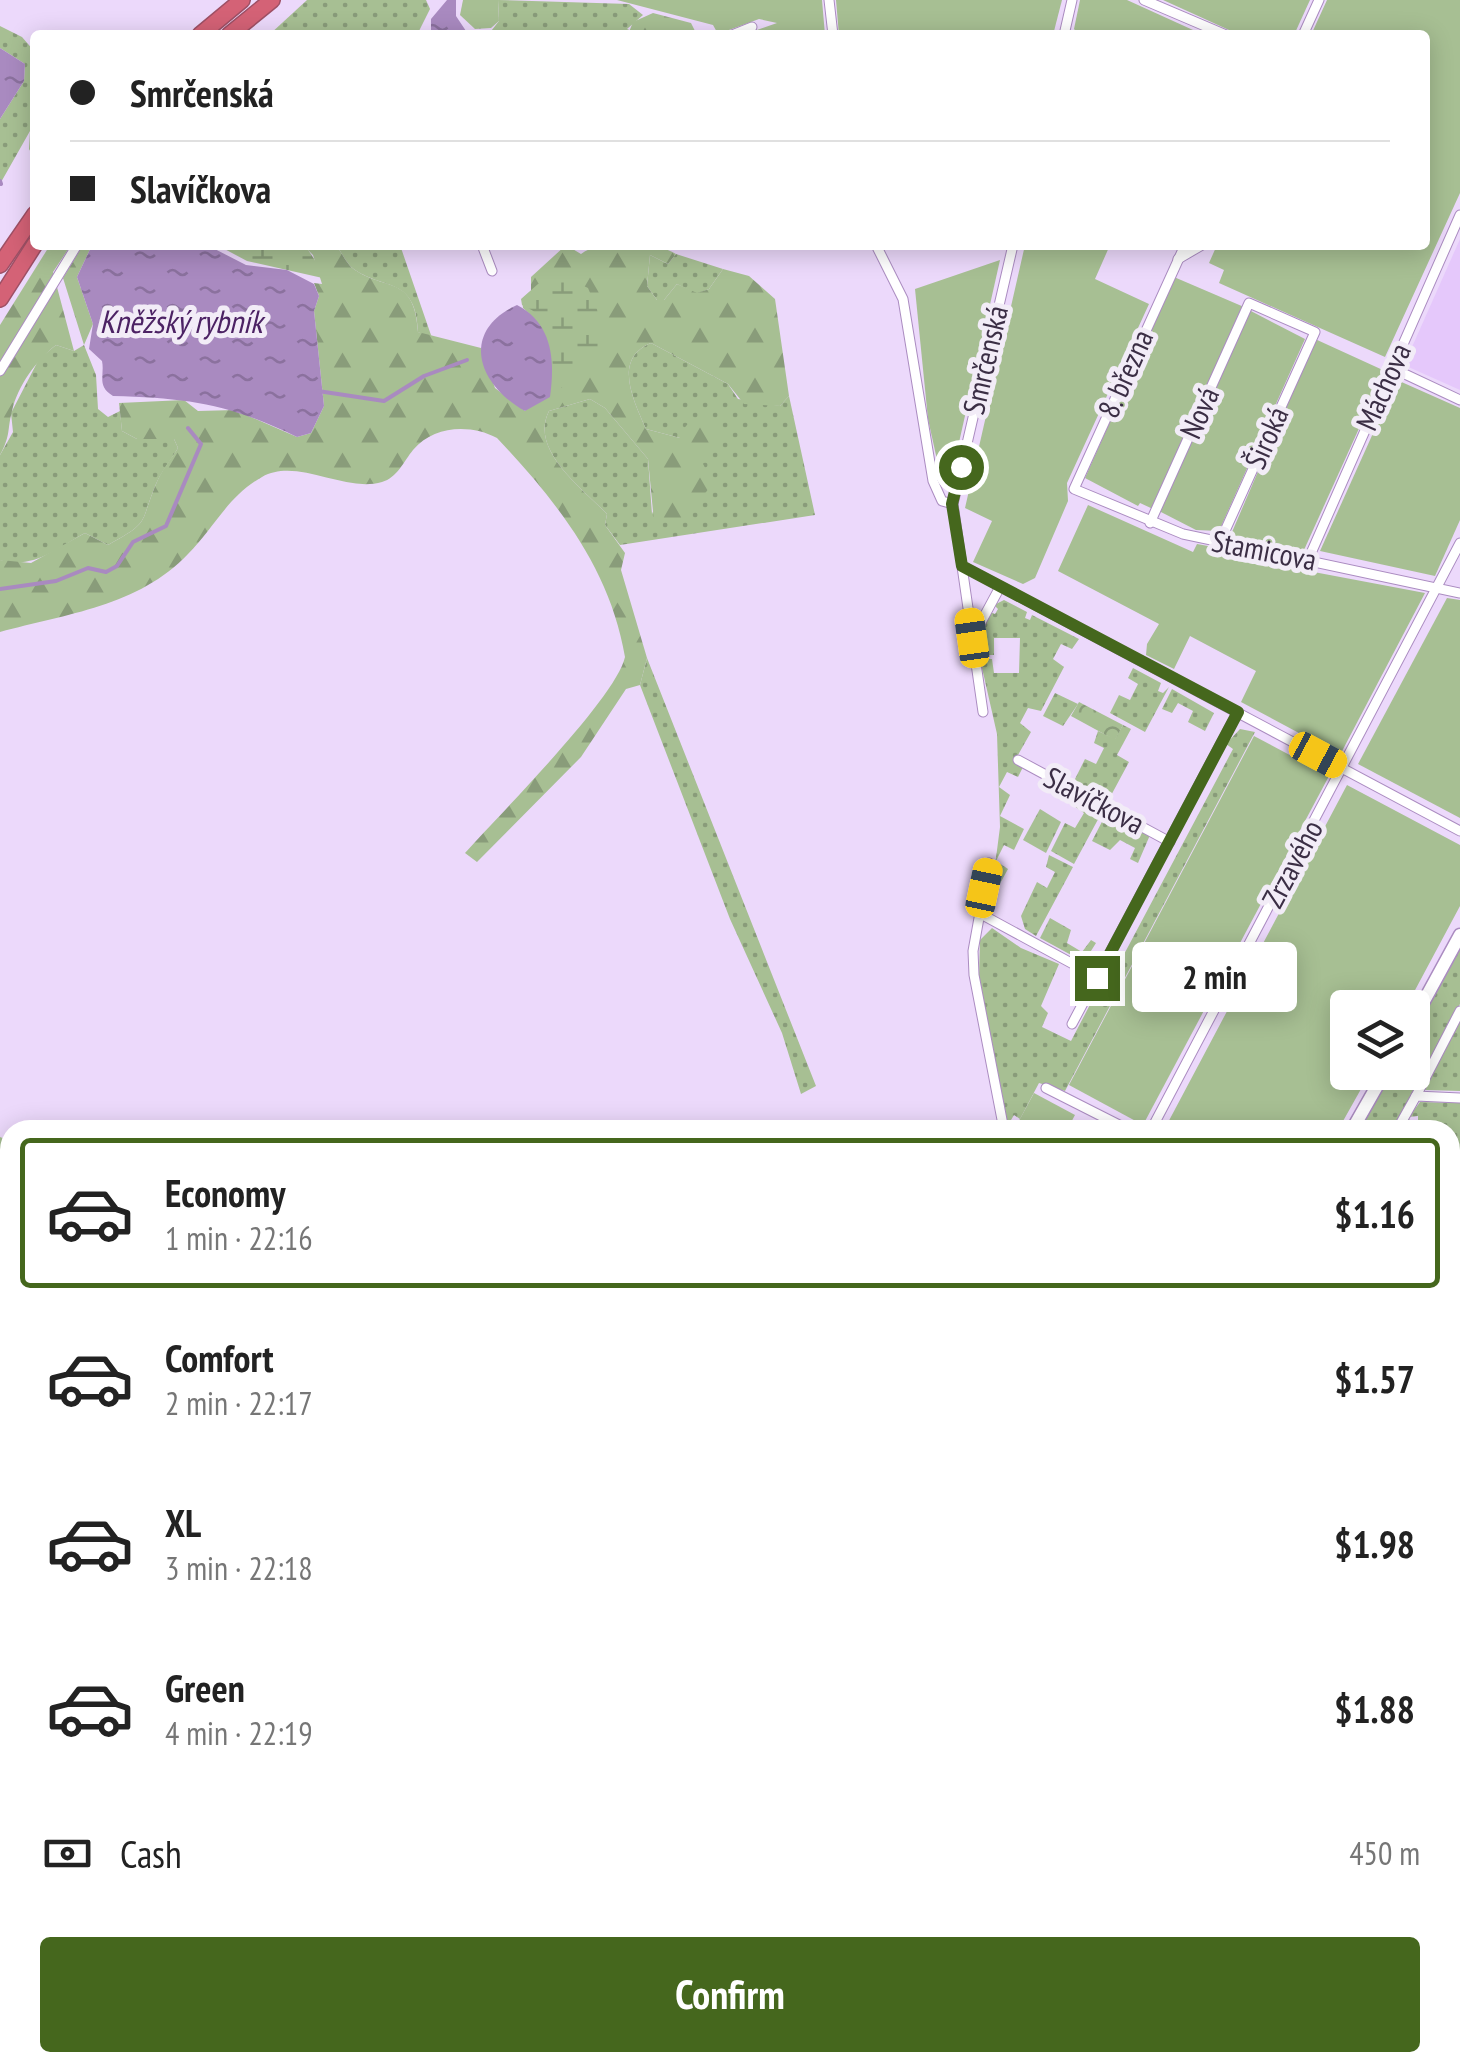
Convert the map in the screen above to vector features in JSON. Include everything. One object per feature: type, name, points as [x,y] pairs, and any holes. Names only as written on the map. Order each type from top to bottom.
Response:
[{"type":"highway","points":[[206,30],[242,0]]},
{"type":"highway","points":[[235,30],[272,0]]},
{"type":"highway","points":[[0,266],[30,221]]},
{"type":"highway","points":[[0,299],[31,250]]},
{"type":"street","points":[[829,0],[832,30]]},
{"type":"street","points":[[1065,30],[1072,0]]},
{"type":"street","points":[[1144,0],[1214,30]]},
{"type":"street","points":[[1305,30],[1319,0]]},
{"type":"street","points":[[744,30],[752,27]]},
{"type":"street","name":"Máchova","points":[[1308,560],[1460,214]]},
{"type":"street","points":[[0,371],[74,250]]},
{"type":"street","points":[[484,250],[492,271]]},
{"type":"street","points":[[878,250],[903,299],[933,481],[942,500],[952,504]]},
{"type":"street","name":"Smrčenská","points":[[983,712],[952,504],[1013,250]]},
{"type":"street","name":"8. března","points":[[1074,489],[1182,250]]},
{"type":"street","points":[[1178,259],[1193,250]]},
{"type":"street","name":"Nová","points":[[1150,523],[1249,303],[1315,332]]},
{"type":"street","name":"Široká","points":[[1219,544],[1315,332]]},
{"type":"street","points":[[1392,368],[1460,400]]},
{"type":"street","name":"Stamicova","points":[[1074,489],[1150,523],[1219,544],[1460,594]]},
{"type":"street","name":"Zrzavého","points":[[1156,1120],[1460,543]]},
{"type":"street","points":[[962,566],[1460,831]]},
{"type":"street","points":[[972,638],[1000,587]]},
{"type":"street","name":"Slavíčkova","points":[[1072,1024],[1238,712]]},
{"type":"street","name":"Slavíčkova","points":[[1018,760],[1170,842]]},
{"type":"street","points":[[990,863],[979,913],[974,975],[1002,1120]]},
{"type":"street","points":[[979,913],[1097,978]]},
{"type":"street","points":[[1430,990],[1460,935]]},
{"type":"street","points":[[1402,1120],[1460,1011]]},
{"type":"street","points":[[1046,1088],[1110,1120]]},
{"type":"street","points":[[1358,1120],[1375,1090]]},
{"type":"street","points":[[1416,1096],[1460,1098]]},
{"type":"shaded area","points":[[1460,239],[1460,390],[1404,365]]},
{"type":"green space","points":[[307,0],[426,0],[430,9],[420,30],[274,30]]},
{"type":"green space","points":[[463,0],[498,0],[499,21],[491,28],[475,29],[460,15]]},
{"type":"green space","points":[[498,0],[629,4],[643,15],[630,30],[492,30],[499,21]]},
{"type":"green space","points":[[617,0],[822,0],[825,30],[757,30],[777,23],[759,19],[729,30],[716,30],[713,25]]},
{"type":"green space","points":[[836,0],[1062,0],[1054,30],[839,30]]},
{"type":"green space","points":[[1080,0],[1127,0],[1193,30],[1075,30]]},
{"type":"green space","points":[[1163,0],[1310,0],[1296,30],[1229,30]]},
{"type":"green space","points":[[1327,0],[1460,0],[1460,193],[1385,357],[1219,283],[1224,270],[1209,263],[1215,250],[1430,250],[1430,30],[1313,30]]},
{"type":"green space","points":[[653,13],[691,23],[694,30],[630,30],[633,22]]},
{"type":"green space","points":[[0,26],[22,37],[30,46],[30,131],[0,184],[0,119],[24,81],[25,64],[0,48]]},
{"type":"green space","points":[[47,250],[68,250],[53,272],[74,351],[56,345],[29,374],[15,401],[0,455],[0,325]]},
{"type":"green space","points":[[80,250],[90,250],[77,277],[93,324],[84,345],[63,278]]},
{"type":"green space","points":[[226,250],[308,250],[327,279],[247,261]]},
{"type":"green space","points":[[308,250],[339,250],[355,270],[405,293],[416,314],[418,332],[481,348],[495,388],[525,411],[551,384],[546,342],[538,324],[523,308],[522,299],[531,291],[531,277],[561,250],[581,254],[588,250],[668,250],[676,254],[668,264],[650,255],[647,286],[657,300],[664,300],[677,284],[697,293],[709,289],[723,269],[749,276],[775,299],[789,396],[780,406],[744,404],[728,384],[651,343],[632,359],[629,382],[646,429],[680,438],[688,424],[711,420],[723,432],[702,462],[713,483],[686,518],[654,522],[648,459],[605,408],[590,399],[549,411],[545,426],[552,454],[607,514],[605,525],[625,553],[621,570],[647,658],[640,685],[626,689],[581,757],[477,862],[465,853],[579,727],[617,676],[625,657],[607,594],[578,538],[540,487],[497,438],[487,433],[453,429],[431,436],[413,450],[396,473],[382,482],[352,483],[290,471],[262,477],[230,503],[188,554],[147,586],[100,606],[0,632],[0,560],[31,563],[85,533],[108,545],[142,521],[158,479],[178,448],[174,439],[137,439],[122,431],[119,403],[184,400],[198,411],[235,410],[297,437],[311,433],[324,406],[314,311],[319,296],[314,283],[322,284]]},
{"type":"green space","points":[[339,250],[402,250],[432,338],[418,332],[412,302],[405,293],[366,276],[347,262]]},
{"type":"green space","points":[[1024,250],[1108,250],[1095,279],[1149,304],[1067,483],[1068,501],[1035,578],[1023,584],[973,562],[992,521],[965,508]]},
{"type":"green space","points":[[676,254],[723,269],[709,289],[696,294],[677,284],[664,300],[657,300],[647,286],[650,255],[668,264]]},
{"type":"green space","points":[[1000,260],[949,487],[943,487],[928,419],[915,289]]},
{"type":"green space","points":[[565,277],[588,288],[601,319],[600,352],[558,391],[548,331],[535,312],[522,305],[521,299],[538,284]]},
{"type":"green space","points":[[1174,277],[1244,307],[1153,509],[1140,503],[1138,506],[1085,478]]},
{"type":"green space","points":[[1249,310],[1305,339],[1219,531],[1196,530],[1159,511]]},
{"type":"green space","points":[[1315,339],[1385,371],[1304,550],[1292,553],[1229,539]]},
{"type":"green space","points":[[651,343],[728,384],[738,399],[780,406],[789,396],[815,515],[620,545],[605,525],[607,514],[552,454],[545,426],[549,411],[590,399],[605,408],[648,459],[652,514],[680,438],[646,429],[632,394],[632,359]]},
{"type":"green space","points":[[56,345],[74,351],[84,345],[96,375],[98,409],[108,417],[120,411],[122,431],[137,439],[174,439],[178,448],[158,480],[142,521],[122,537],[108,545],[85,533],[34,560],[0,560],[0,455],[13,432],[11,413],[39,359]]},
{"type":"green space","points":[[1397,380],[1460,408],[1460,520],[1435,576],[1320,551]]},
{"type":"green space","points":[[1088,505],[1193,552],[1197,544],[1230,550],[1229,556],[1425,593],[1340,755],[1241,702],[1256,671],[1190,636],[1174,669],[1146,655],[1147,644],[1159,624],[1058,571]]},
{"type":"green space","points":[[1447,598],[1460,600],[1460,818],[1358,764]]},
{"type":"green space","points":[[1004,600],[1027,612],[1025,618],[1030,620],[1032,615],[1079,639],[1072,649],[1061,644],[1053,659],[1064,667],[1041,711],[1028,708],[1020,723],[1031,732],[1014,762],[1023,767],[1018,777],[1007,772],[999,787],[1010,795],[1000,816],[1024,829],[1014,850],[1004,845],[996,861],[1008,869],[997,889],[993,881],[1000,827],[997,734],[980,659],[992,659],[994,673],[1019,673],[1020,638],[994,638],[994,655],[980,655],[977,637],[990,612],[995,614],[998,609],[994,605]]},
{"type":"green space","points":[[647,658],[816,1086],[801,1094],[782,1033],[730,919],[640,685]]},
{"type":"green space","points":[[1133,668],[1161,683],[1158,691],[1163,693],[1169,687],[1145,732],[1110,713],[1119,695],[1130,700],[1138,684],[1128,678]]},
{"type":"green space","points":[[1172,689],[1214,713],[1205,731],[1188,722],[1193,711],[1178,703],[1172,713],[1162,709]]},
{"type":"green space","points":[[1055,693],[1078,704],[1063,726],[1043,716]]},
{"type":"green space","points":[[1079,702],[1123,725],[1115,740],[1071,716]]},
{"type":"green space","points":[[1123,725],[1131,729],[1117,755],[1129,762],[1108,801],[1073,783],[1085,759],[1096,764],[1104,748],[1094,743],[1098,731],[1115,739]]},
{"type":"green space","points":[[1240,729],[1255,732],[1065,1091],[1039,1083],[1020,1119],[1014,1115],[1007,1120],[979,976],[980,940],[992,928],[1021,948],[1059,964],[1041,1006],[1048,1013],[1042,1027],[1071,1041],[1107,972],[1121,960],[1233,749],[1226,744]]},
{"type":"green space","points":[[1254,736],[1329,776],[1146,1120],[1134,1120],[1069,1085]]},
{"type":"green space","points":[[1347,785],[1460,845],[1460,906],[1415,990],[1330,990],[1330,1090],[1360,1090],[1344,1120],[1169,1120]]},
{"type":"green space","points":[[1077,796],[1102,812],[1074,864],[1051,851],[1065,823],[1075,828],[1084,813],[1074,806]]},
{"type":"green space","points":[[1040,809],[1061,822],[1046,853],[1023,840]]},
{"type":"green space","points":[[1107,812],[1108,818],[1150,835],[1138,863],[1130,859],[1135,848],[1120,840],[1110,850],[1092,841]]},
{"type":"green space","points":[[1049,855],[1073,867],[1036,936],[1025,929],[1021,916],[1037,882],[1047,888],[1055,872],[1046,867]]},
{"type":"green space","points":[[1050,918],[1071,930],[1067,943],[1082,952],[1091,940],[1096,943],[1084,962],[1040,938]]},
{"type":"green space","points":[[1460,943],[1460,1004],[1430,1060],[1430,999]]},
{"type":"green space","points":[[1460,1014],[1460,1091],[1425,1090],[1430,1090],[1430,1074]]},
{"type":"green space","points":[[1381,1090],[1414,1090],[1397,1120],[1364,1120]]},
{"type":"green space","points":[[1034,1093],[1075,1115],[1072,1120],[1019,1120]]},
{"type":"green space","points":[[1420,1102],[1460,1103],[1460,1120],[1409,1117]]},
{"type":"water","points":[[447,0],[456,0],[456,16],[465,30],[431,30],[431,19]]},
{"type":"water","points":[[0,48],[25,64],[24,81],[0,119]]},
{"type":"water","name":"Kněžský rybník","points":[[90,250],[217,250],[246,265],[287,270],[314,284],[319,296],[314,311],[324,406],[311,433],[297,437],[208,405],[113,396],[103,384],[102,361],[89,349],[93,324],[77,277]]},
{"type":"water","points":[[517,305],[545,333],[552,370],[550,397],[525,411],[496,387],[482,358],[487,329]]},
{"type":"waterway","points":[[318,391],[384,401],[424,376],[467,360]]},
{"type":"waterway","points":[[0,589],[56,581],[88,568],[106,572],[117,566],[133,542],[166,526],[201,444],[188,428]]},
{"type":"route","points":[[961,467],[952,504],[962,566],[1238,712],[1097,978]]}]
